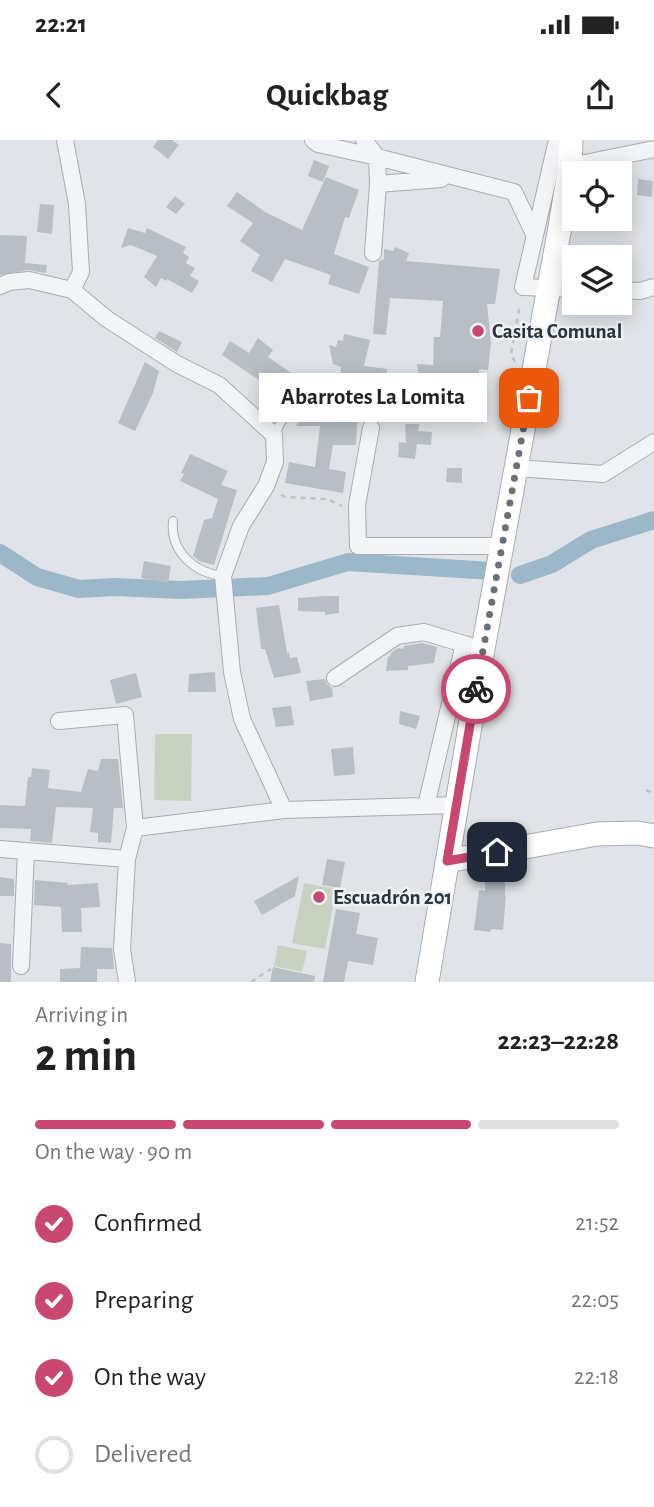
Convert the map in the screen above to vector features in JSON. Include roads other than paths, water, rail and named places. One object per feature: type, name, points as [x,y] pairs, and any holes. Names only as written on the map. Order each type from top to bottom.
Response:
[{"type":"main road","points":[[570,161],[571,140]]},
{"type":"main road","points":[[427,982],[457,805],[474,646],[502,546],[562,210]]},
{"type":"main road","points":[[447,861],[597,834],[636,833],[654,836]]},
{"type":"street","points":[[65,140],[77,204],[81,272],[72,290]]},
{"type":"street","points":[[313,140],[318,144],[514,192],[534,234]]},
{"type":"street","points":[[364,140],[377,157],[378,184],[373,253]]},
{"type":"street","points":[[557,140],[523,287],[562,289]]},
{"type":"street","points":[[595,161],[654,149]]},
{"type":"street","points":[[378,184],[454,178]]},
{"type":"street","points":[[0,286],[29,280],[72,290],[107,319],[177,364],[219,385],[274,435],[275,462],[266,486],[241,526],[224,582],[232,672],[242,719],[284,810]]},
{"type":"street","points":[[632,291],[654,287]]},
{"type":"street","points":[[372,428],[357,505],[358,546],[502,546]]},
{"type":"street","points":[[516,468],[603,474],[654,442]]},
{"type":"street","points":[[335,678],[397,636],[424,632],[474,646],[426,806]]},
{"type":"street","points":[[59,720],[125,715],[135,828],[127,859],[122,949],[127,982]]},
{"type":"street","points":[[135,828],[284,810],[457,805]]},
{"type":"street","points":[[0,849],[127,859]]},
{"type":"street","points":[[21,966],[26,851]]},
{"type":"lane","points":[[274,435],[299,389]]},
{"type":"lane","points":[[173,521],[172,531],[177,545],[189,564],[224,582]]},
{"type":"waterway","points":[[520,575],[552,564],[591,540],[654,520]]},
{"type":"waterway","points":[[0,553],[37,577],[79,589],[115,587],[181,590],[268,586],[348,562],[492,571]]},
{"type":"place","name":"Casita Comunal","points":[[478,331]]},
{"type":"place","name":"Abarrotes La Lomita","points":[[529,398]]},
{"type":"place","name":"Escuadrón 201","points":[[319,897]]}]
